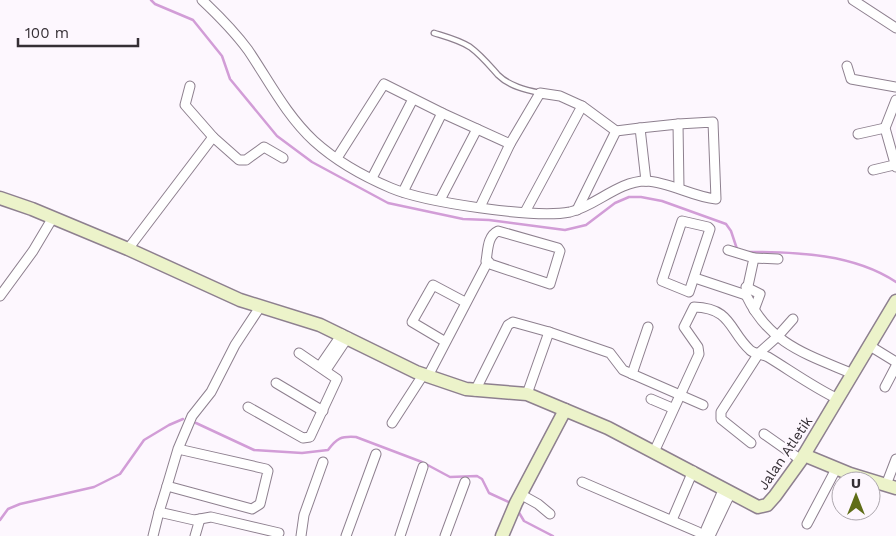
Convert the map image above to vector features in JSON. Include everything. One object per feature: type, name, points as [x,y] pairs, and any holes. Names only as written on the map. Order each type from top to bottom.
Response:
[{"type":"street","points":[[202,0],[232,28],[286,111],[314,141],[337,158],[372,178],[403,192],[480,207],[525,212],[567,213],[577,210],[624,186],[646,181],[678,188],[714,200],[716,198],[713,122],[616,131],[582,106],[560,96],[540,93],[510,144],[480,207]]},
{"type":"street","points":[[853,0],[896,28]]},
{"type":"street","points":[[847,66],[851,79],[896,87]]},
{"type":"street","points":[[337,158],[382,84],[386,84],[442,114],[510,144]]},
{"type":"street","points":[[190,86],[185,105],[213,137],[239,160],[246,160],[264,147],[283,158]]},
{"type":"street","points":[[372,178],[413,99]]},
{"type":"street","points":[[873,170],[895,166],[885,128],[896,100]]},
{"type":"street","points":[[525,212],[582,106]]},
{"type":"street","points":[[403,192],[442,114]]},
{"type":"street","points":[[678,124],[678,188]]},
{"type":"street","points":[[640,128],[646,181]]},
{"type":"street","points":[[858,134],[885,128]]},
{"type":"street","points":[[440,200],[477,129]]},
{"type":"street","points":[[577,210],[616,131]]},
{"type":"street","points":[[128,249],[213,137]]},
{"type":"street","name":"Jalan Atletik","points":[[0,198],[32,209],[52,219],[128,249],[260,307],[320,325],[345,335],[399,365],[426,376],[475,391],[527,394],[608,428],[693,470],[748,503],[758,506],[767,505],[802,458],[894,309]]},
{"type":"street","points":[[0,296],[33,251],[52,219]]},
{"type":"street","points":[[682,221],[709,228],[695,278],[689,292],[662,281],[682,221]]},
{"type":"street","points":[[392,424],[426,376],[487,262],[490,240],[493,234],[498,231],[558,248],[560,251],[550,284],[487,262]]},
{"type":"street","points":[[728,250],[754,258],[778,259]]},
{"type":"street","points":[[746,291],[754,258]]},
{"type":"street","points":[[426,376],[487,262]]},
{"type":"street","points":[[695,278],[760,294],[754,310],[758,318],[777,337],[814,358],[853,374]]},
{"type":"street","points":[[444,341],[412,323],[433,285],[465,302]]},
{"type":"street","points":[[153,536],[178,449],[192,416],[211,392],[235,345],[260,307]]},
{"type":"street","points":[[654,452],[678,394],[699,354],[698,347],[684,328],[694,307],[715,312],[732,324],[749,350],[759,353],[812,386],[838,399]]},
{"type":"street","points":[[751,443],[720,416],[759,353],[777,337],[793,318]]},
{"type":"street","points":[[475,391],[510,323],[549,332],[610,353],[620,368],[703,405]]},
{"type":"street","points":[[632,374],[648,327]]},
{"type":"street","points":[[527,394],[549,332]]},
{"type":"street","points":[[323,368],[345,335]]},
{"type":"street","points":[[870,346],[896,362]]},
{"type":"street","points":[[248,407],[306,438],[310,437],[337,379],[299,353]]},
{"type":"street","points":[[885,387],[896,366]]},
{"type":"street","points":[[276,383],[322,411]]},
{"type":"street","points":[[651,398],[672,408]]},
{"type":"street","points":[[502,536],[516,502],[565,410]]},
{"type":"street","points":[[764,434],[802,458],[891,486],[896,460]]},
{"type":"street","points":[[166,486],[252,509],[260,504],[268,471],[266,469],[178,449]]},
{"type":"street","points":[[346,536],[376,454]]},
{"type":"street","points":[[301,536],[304,515],[323,462]]},
{"type":"street","points":[[400,536],[423,467]]},
{"type":"street","points":[[807,524],[836,469]]},
{"type":"street","points":[[672,520],[693,470]]},
{"type":"street","points":[[445,536],[465,482]]},
{"type":"street","points":[[582,482],[701,534],[727,490]]},
{"type":"street","points":[[710,536],[727,490]]},
{"type":"street","points":[[516,502],[538,504],[550,514]]},
{"type":"street","points":[[159,512],[194,520],[211,517],[279,533]]},
{"type":"street","points":[[195,536],[200,519]]},
{"type":"lane","points":[[434,33],[461,42],[472,48],[487,61],[497,74],[512,84],[521,89],[540,93]]},
{"type":"waterway","points":[[151,0],[155,4],[193,20],[222,56],[230,79],[277,136],[312,162],[388,203],[463,219],[489,220],[565,230],[586,225],[615,203],[629,197],[641,197],[662,201],[726,224],[731,231],[737,249]]},
{"type":"waterway","points":[[749,252],[825,256],[862,266],[896,282]]},
{"type":"waterway","points":[[0,520],[8,509],[20,504],[94,487],[120,474],[144,440],[183,419]]},
{"type":"waterway","points":[[196,423],[254,450],[302,453],[328,450],[340,439],[356,437],[422,462],[450,477],[477,476],[482,479],[489,493],[511,503]]},
{"type":"waterway","points":[[518,511],[524,521],[553,536]]}]
